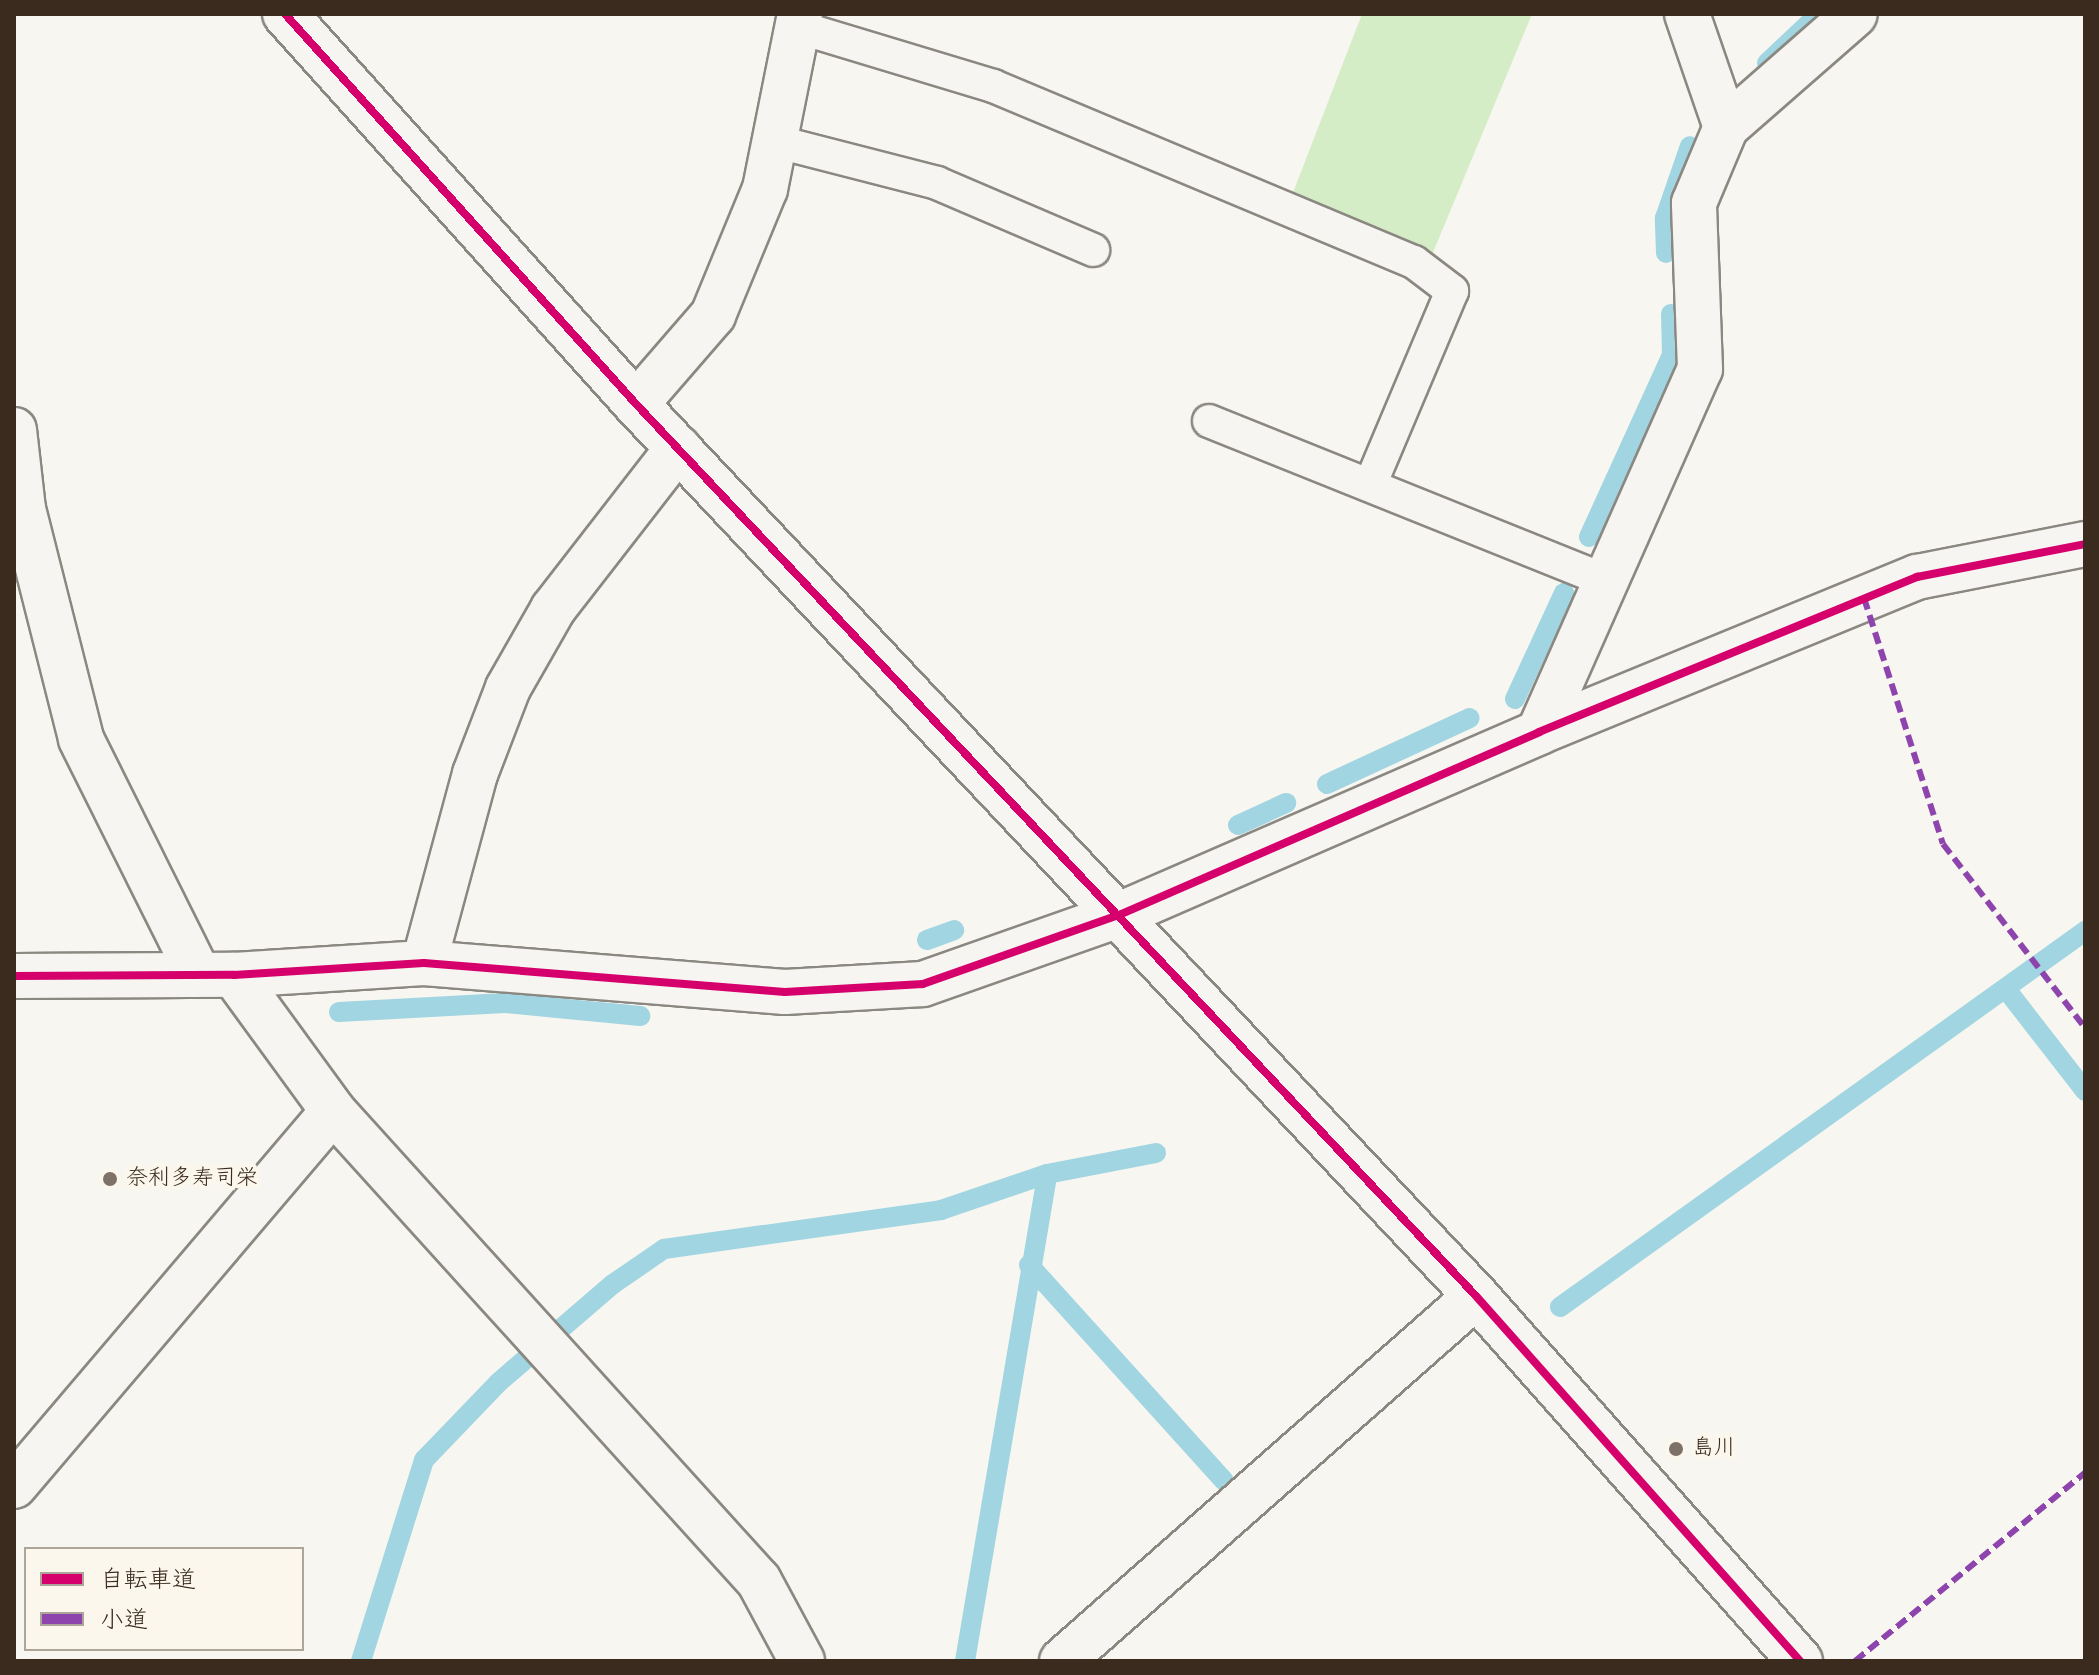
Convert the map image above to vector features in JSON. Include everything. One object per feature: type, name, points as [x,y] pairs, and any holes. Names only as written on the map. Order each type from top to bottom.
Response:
[{"type":"street","points":[[285,14],[636,404],[1476,1296],[1800,1661]]},
{"type":"street","points":[[1687,14],[1726,127]]},
{"type":"street","points":[[1539,732],[1700,369],[1694,203],[1726,127],[1855,14]]},
{"type":"street","points":[[636,404],[713,315],[765,189],[799,20]]},
{"type":"street","points":[[14,430],[23,509],[81,739],[216,974],[333,1111],[759,1581],[802,1661]]},
{"type":"street","points":[[424,963],[475,774],[508,688],[553,609],[678,448]]},
{"type":"street","points":[[14,976],[216,974],[424,963],[785,992],[923,984],[1119,915],[1539,732],[1917,577],[2085,544]]},
{"type":"street","points":[[14,1486],[333,1111]]},
{"type":"street","points":[[1062,1661],[1476,1296]]},
{"type":"lane","points":[[799,20],[993,86],[1414,262],[1452,291],[1370,485]]},
{"type":"lane","points":[[774,141],[937,183],[1093,250]]},
{"type":"lane","points":[[1209,421],[1607,581]]},
{"type":"green space","points":[[1362,14],[1532,14],[1432,255],[1416,255],[1287,208]]},
{"type":"waterway","points":[[1767,63],[1819,14]]},
{"type":"waterway","points":[[1666,253],[1665,218],[1690,146]]},
{"type":"waterway","points":[[1589,537],[1672,355],[1671,314]]},
{"type":"waterway","points":[[1515,699],[1564,593]]},
{"type":"waterway","points":[[1327,784],[1470,718]]},
{"type":"waterway","points":[[1238,825],[1286,803]]},
{"type":"waterway","points":[[927,940],[954,930]]},
{"type":"waterway","points":[[1560,1307],[2085,931]]},
{"type":"waterway","points":[[2006,989],[2085,1091]]},
{"type":"waterway","points":[[339,1012],[505,1003],[640,1016]]},
{"type":"waterway","points":[[361,1661],[424,1460],[499,1382],[613,1284],[664,1249],[941,1210],[1047,1174],[1156,1153]]},
{"type":"waterway","points":[[965,1661],[1047,1174]]},
{"type":"waterway","points":[[1029,1265],[1224,1481]]},
{"type":"marked path","points":[[1864,598],[1943,844],[2085,1028]]},
{"type":"marked path","points":[[1855,1661],[2085,1473]]},
{"type":"cycle path","points":[[285,14],[636,404],[1476,1296],[1800,1661]]},
{"type":"cycle path","points":[[14,976],[234,975],[424,963],[785,992],[923,984],[1119,915],[1539,732],[1917,577],[2085,544]]},
{"type":"place","name":"奈利多寿司栄","points":[[110,1179]]},
{"type":"place","name":"島川","points":[[1676,1449]]}]
